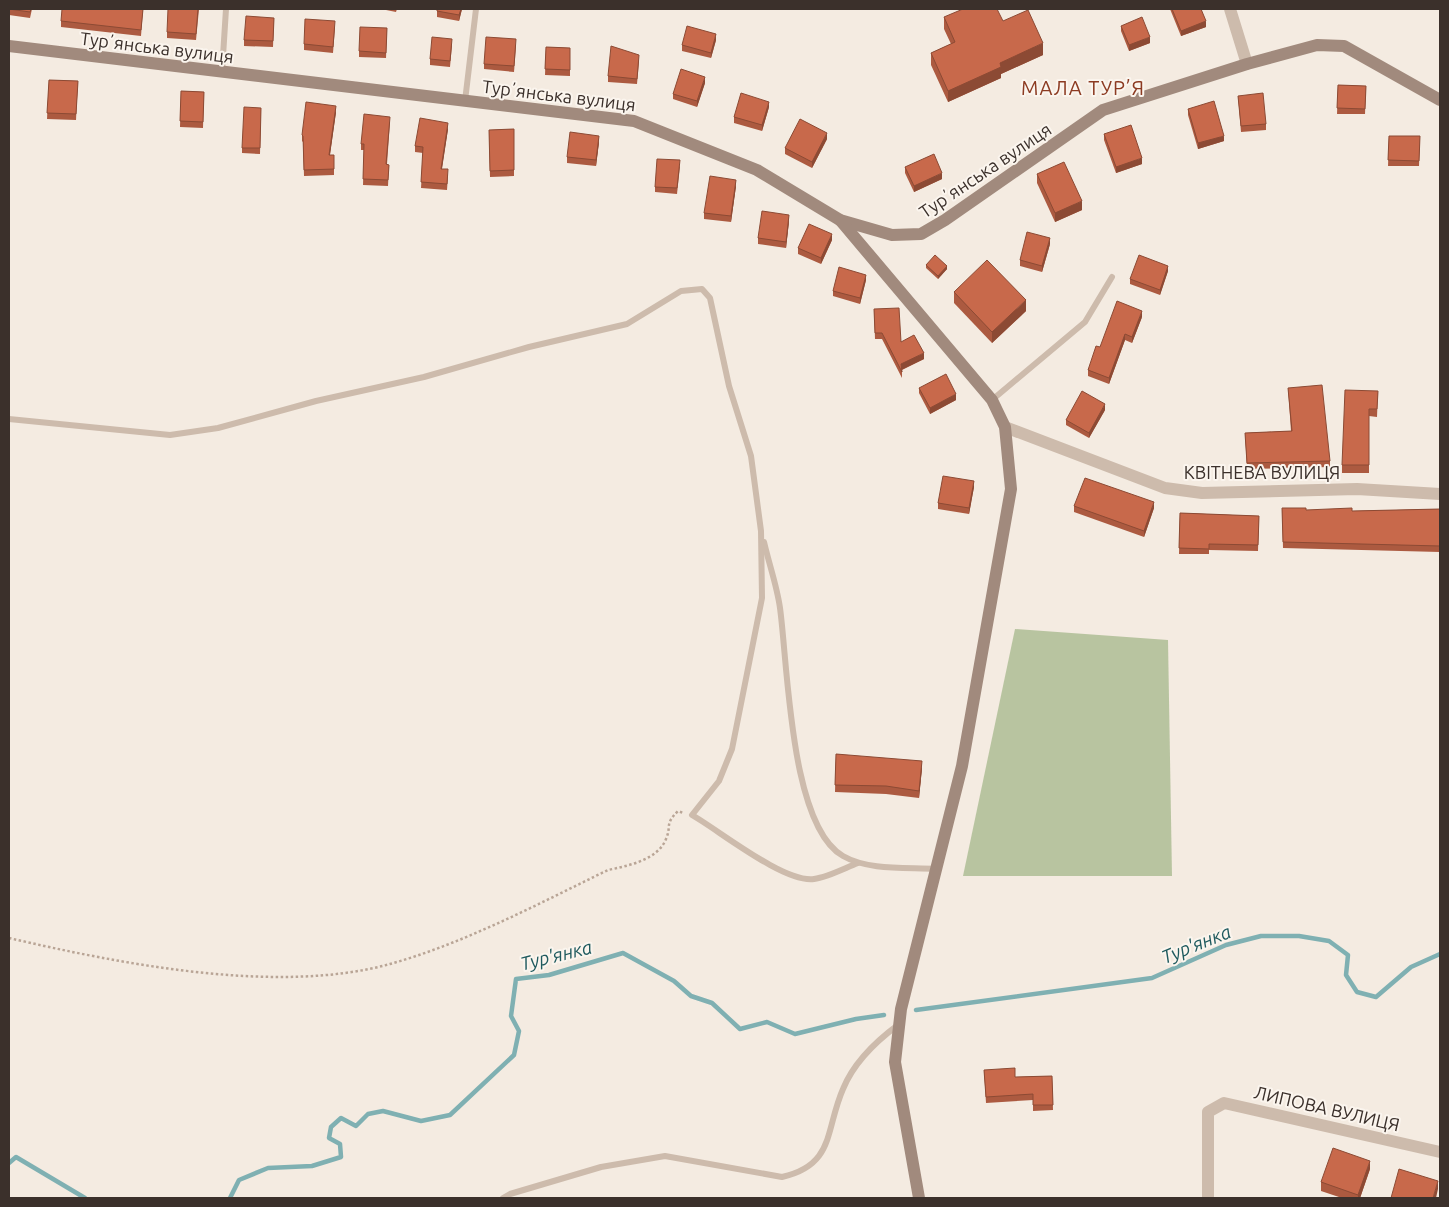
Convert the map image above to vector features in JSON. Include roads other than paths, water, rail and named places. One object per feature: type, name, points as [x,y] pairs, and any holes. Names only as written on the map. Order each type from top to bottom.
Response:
[{"type":"street","points":[[1230,9],[1247,64]]},
{"type":"street","name":"Турʼянська вулиця","points":[[9,46],[634,121],[758,170],[840,220],[892,235],[921,234],[945,220],[1103,110],[1247,64],[1317,45],[1344,46],[1440,100]]},
{"type":"street","points":[[840,220],[992,400],[1005,427],[1011,490],[962,766],[900,1009],[895,1062],[919,1198]]},
{"type":"street","name":"КВІТНЕВА ВУЛИЦЯ","points":[[1005,427],[1165,488],[1202,493],[1357,489],[1440,494]]},
{"type":"street","name":"ЛИПОВА ВУЛИЦЯ","points":[[1208,1198],[1208,1112],[1224,1103],[1440,1152]]},
{"type":"lane","points":[[222,72],[226,9]]},
{"type":"lane","points":[[464,101],[476,9]]},
{"type":"lane","points":[[992,400],[1085,322],[1112,277]]},
{"type":"lane","points":[[9,419],[170,435],[218,428],[316,401],[424,377],[529,347],[627,324],[681,291],[702,289],[710,298],[729,386],[751,456],[761,531],[780,607],[794,739],[817,828],[832,848],[858,863],[937,869]]},
{"type":"lane","points":[[761,531],[762,598],[732,749],[719,781],[692,815],[765,862],[791,875],[814,879],[858,863]]},
{"type":"lane","points":[[503,1198],[601,1167],[665,1156],[782,1177],[800,1173],[822,1155],[843,1088],[859,1062],[872,1044],[899,1024]]},
{"type":"waterway","name":"Тур'янка","points":[[916,1010],[1152,978],[1226,945],[1261,936],[1299,936],[1329,941],[1348,955],[1346,975],[1357,992],[1376,997],[1411,967],[1440,954]]},
{"type":"waterway","name":"Тур'янка","points":[[230,1198],[239,1180],[268,1168],[312,1166],[341,1157],[340,1144],[329,1138],[331,1127],[341,1118],[356,1126],[368,1114],[383,1111],[421,1121],[450,1115],[514,1055],[519,1031],[511,1016],[516,979],[549,975],[623,953],[674,981],[691,996],[712,1003],[740,1029],[767,1022],[795,1034],[856,1019],[884,1015]]},
{"type":"waterway","name":"Тур'янка","points":[[9,1163],[16,1157],[85,1198]]},
{"type":"district","name":"МАЛА ТУР’Я","points":[[1083,87]]}]
